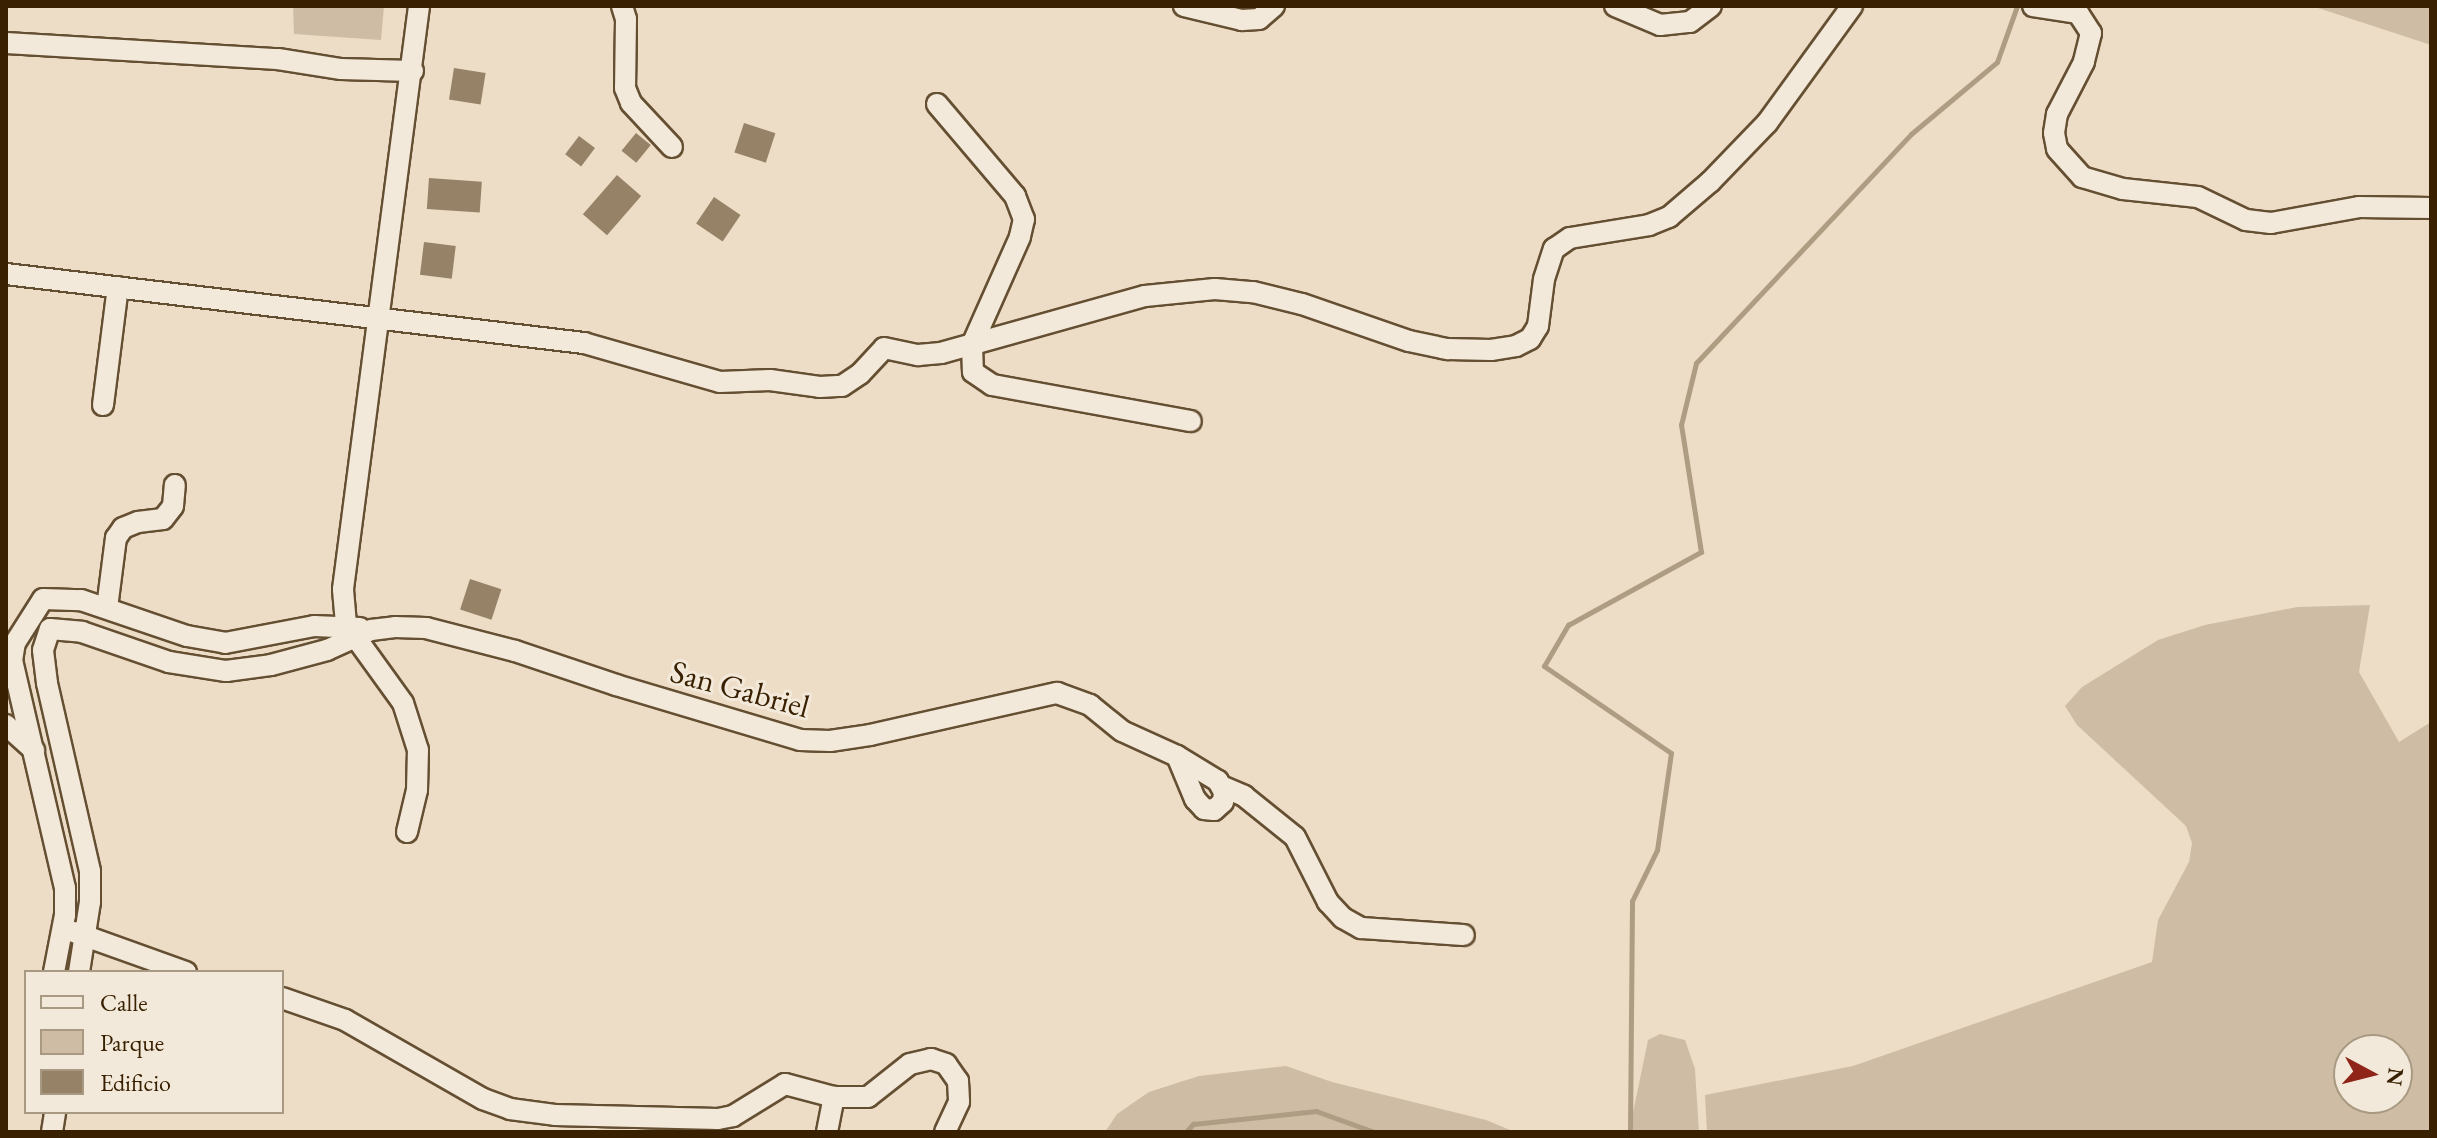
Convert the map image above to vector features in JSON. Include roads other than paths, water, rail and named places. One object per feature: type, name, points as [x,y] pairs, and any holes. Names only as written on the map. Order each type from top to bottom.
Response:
[{"type":"street","points":[[407,832],[417,790],[418,750],[403,703],[358,631],[343,589],[346,547],[381,317],[419,6]]},
{"type":"street","points":[[622,6],[626,19],[625,88],[631,103],[672,147]]},
{"type":"street","points":[[1184,6],[1242,20],[1259,19],[1274,6]]},
{"type":"street","points":[[1615,6],[1660,25],[1690,22],[1711,6]]},
{"type":"street","points":[[6,274],[584,343],[720,382],[770,380],[820,387],[842,386],[860,374],[884,348],[918,355],[972,345],[1145,296],[1215,289],[1265,295],[1409,341],[1448,349],[1516,346],[1530,339],[1538,326],[1544,279],[1554,249],[1570,238],[1649,225],[1669,217],[1710,182],[1767,123],[1852,6]]},
{"type":"street","points":[[2033,6],[2078,13],[2091,33],[2084,62],[2057,114],[2054,133],[2057,149],[2082,177],[2123,189],[2198,197],[2246,220],[2271,223],[2359,207],[2431,208]]},
{"type":"street","points":[[6,43],[278,59],[341,69],[413,71]]},
{"type":"street","points":[[937,104],[1015,196],[1024,219],[1020,237],[972,345],[973,372],[992,385],[1191,421]]},
{"type":"street","points":[[103,405],[118,287]]},
{"type":"street","points":[[107,608],[116,538],[123,528],[138,522],[163,519],[173,506],[175,485]]},
{"type":"street","points":[[54,970],[65,888],[34,750],[9,660],[29,615],[43,599],[81,600],[187,636],[225,643],[314,626],[358,631]]},
{"type":"street","points":[[29,615],[50,629],[82,632],[169,662],[206,670],[271,665],[327,650],[358,631]]},
{"type":"street","name":"San Gabriel","points":[[358,631],[426,628],[473,639],[800,740],[830,741],[870,735],[1057,693],[1090,705],[1122,731],[1177,756],[1221,786],[1244,796],[1295,837],[1328,902],[1343,918],[1361,928],[1464,935]]},
{"type":"street","points":[[50,629],[43,650],[47,683],[90,871],[86,934],[79,970]]},
{"type":"street","points":[[6,725],[34,750]]},
{"type":"street","points":[[1177,756],[1195,799],[1204,809],[1214,810],[1223,802],[1221,786]]},
{"type":"street","points":[[62,929],[86,934],[181,970]]},
{"type":"street","points":[[284,999],[345,1020],[483,1099],[510,1109],[555,1115],[718,1119],[733,1116],[785,1084],[834,1097],[868,1097],[910,1064],[931,1059],[946,1064],[958,1081],[959,1102],[945,1132]]},
{"type":"street","points":[[827,1132],[834,1097]]},
{"type":"waterway","points":[[1630,1132],[1632,901],[1657,850],[1671,753],[1544,666],[1568,625],[1701,552],[1681,425],[1696,363],[1911,134],[1997,62],[2017,6]]},
{"type":"waterway","points":[[1186,1132],[1193,1124],[1316,1111],[1374,1132]]}]
